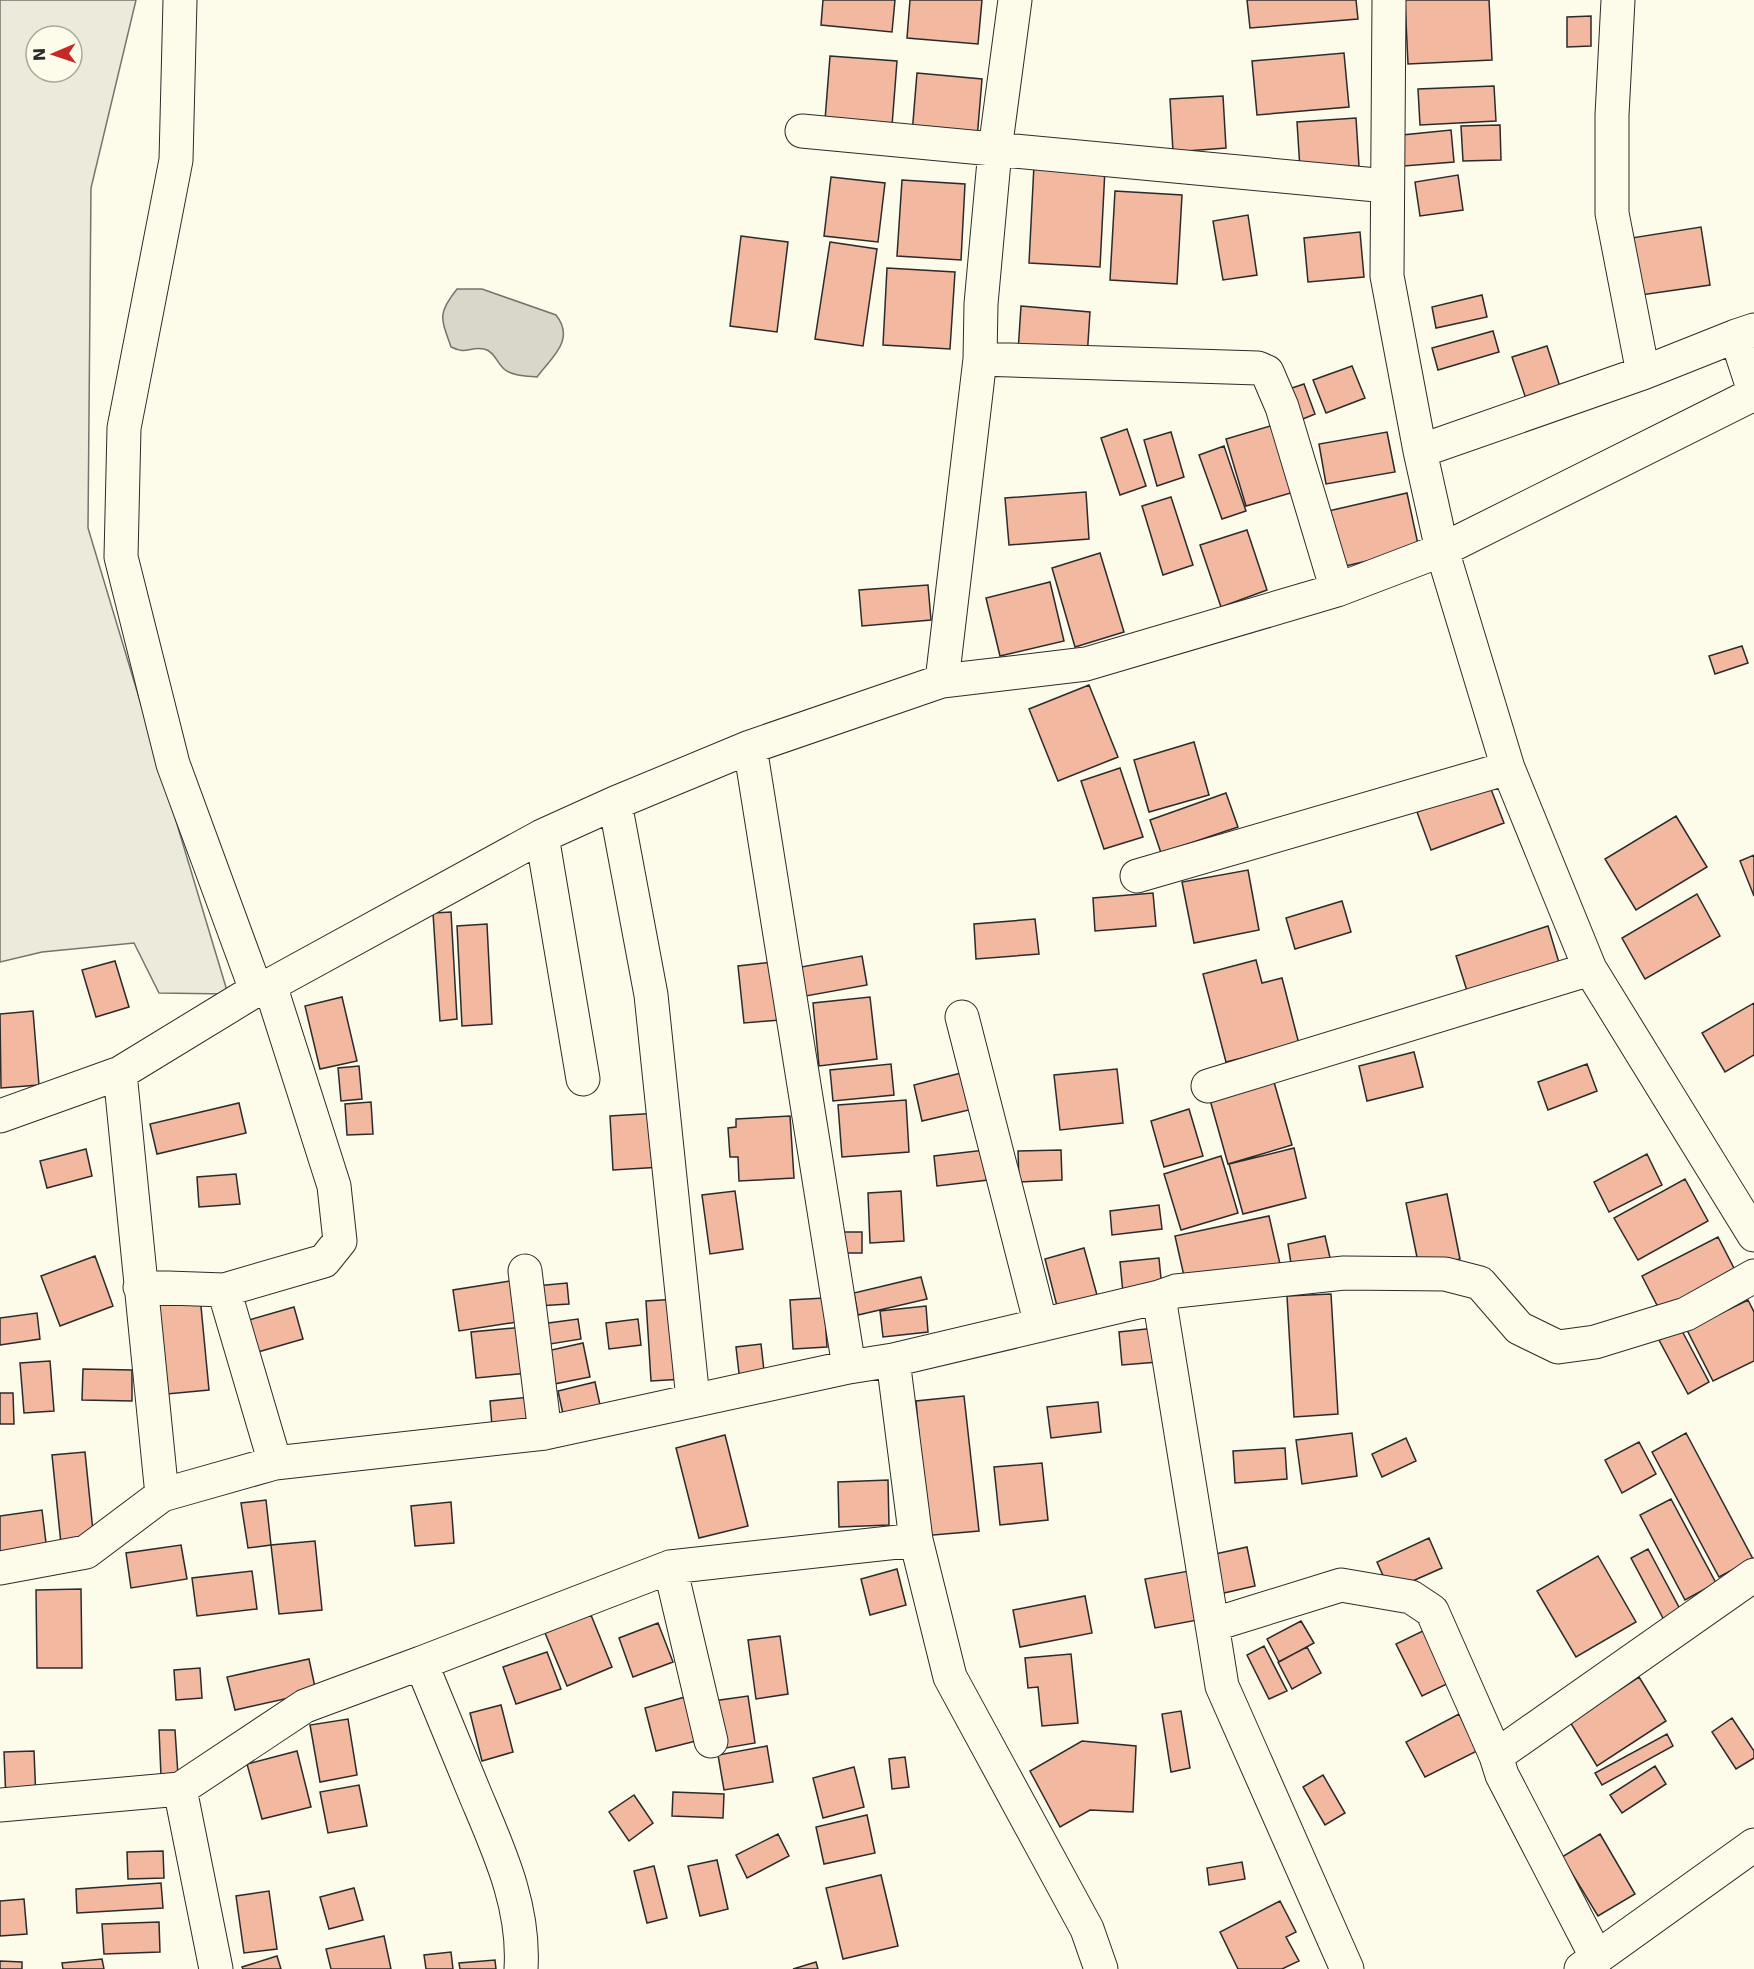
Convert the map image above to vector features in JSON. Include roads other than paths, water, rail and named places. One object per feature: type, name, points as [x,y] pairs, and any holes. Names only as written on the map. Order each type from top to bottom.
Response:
[{"type":"street","points":[[140,1287],[224,1290],[324,1261],[339,1241],[334,1186],[263,987],[173,764],[121,557],[124,428],[176,160],[180,0]]},
{"type":"street","points":[[942,681],[980,359],[981,304],[994,150],[1015,0]]},
{"type":"street","points":[[1389,0],[1387,276],[1420,451],[1442,550],[1508,768],[1590,969],[1754,1235]]},
{"type":"street","points":[[1618,0],[1612,115],[1612,213],[1643,373]]},
{"type":"street","points":[[802,131],[1387,186]]},
{"type":"street","points":[[0,1116],[120,1073],[263,987],[542,836],[750,747],[942,681],[1086,664],[1337,590],[1442,550],[1754,393],[1745,333],[1643,373],[1420,451]]},
{"type":"street","points":[[980,359],[1258,368],[1267,372],[1282,407],[1337,590]]},
{"type":"street","points":[[750,747],[849,1367]]},
{"type":"street","points":[[1137,876],[1508,768]]},
{"type":"street","points":[[615,803],[651,995],[693,1399]]},
{"type":"street","points":[[542,836],[583,1079]]},
{"type":"street","points":[[1208,1086],[1590,969]]},
{"type":"street","points":[[962,1017],[1041,1325]]},
{"type":"street","points":[[120,1073],[162,1495]]},
{"type":"street","points":[[525,1271],[545,1433]]},
{"type":"street","points":[[0,1568],[86,1552],[162,1495],[275,1463],[545,1433],[693,1399],[893,1360],[1159,1297],[1176,1291],[1344,1273],[1445,1274],[1480,1282],[1519,1328],[1558,1347],[1595,1342],[1686,1314],[1754,1276]]},
{"type":"street","points":[[224,1290],[275,1463]]},
{"type":"street","points":[[1159,1297],[1222,1686],[1347,1969]]},
{"type":"street","points":[[893,1360],[916,1540],[950,1677],[1087,1929],[1101,1969]]},
{"type":"street","points":[[0,1805],[180,1789],[305,1706],[670,1567],[916,1540]]},
{"type":"street","points":[[670,1567],[711,1741]]},
{"type":"street","points":[[1496,1756],[1754,1575]]},
{"type":"street","points":[[1212,1625],[1341,1585],[1411,1597],[1432,1611],[1496,1756],[1502,1775],[1589,1963],[1754,1845]]},
{"type":"street","points":[[421,1663],[507,1870],[517,1907],[522,1949],[521,1969]]},
{"type":"street","points":[[180,1789],[216,1969]]}]
